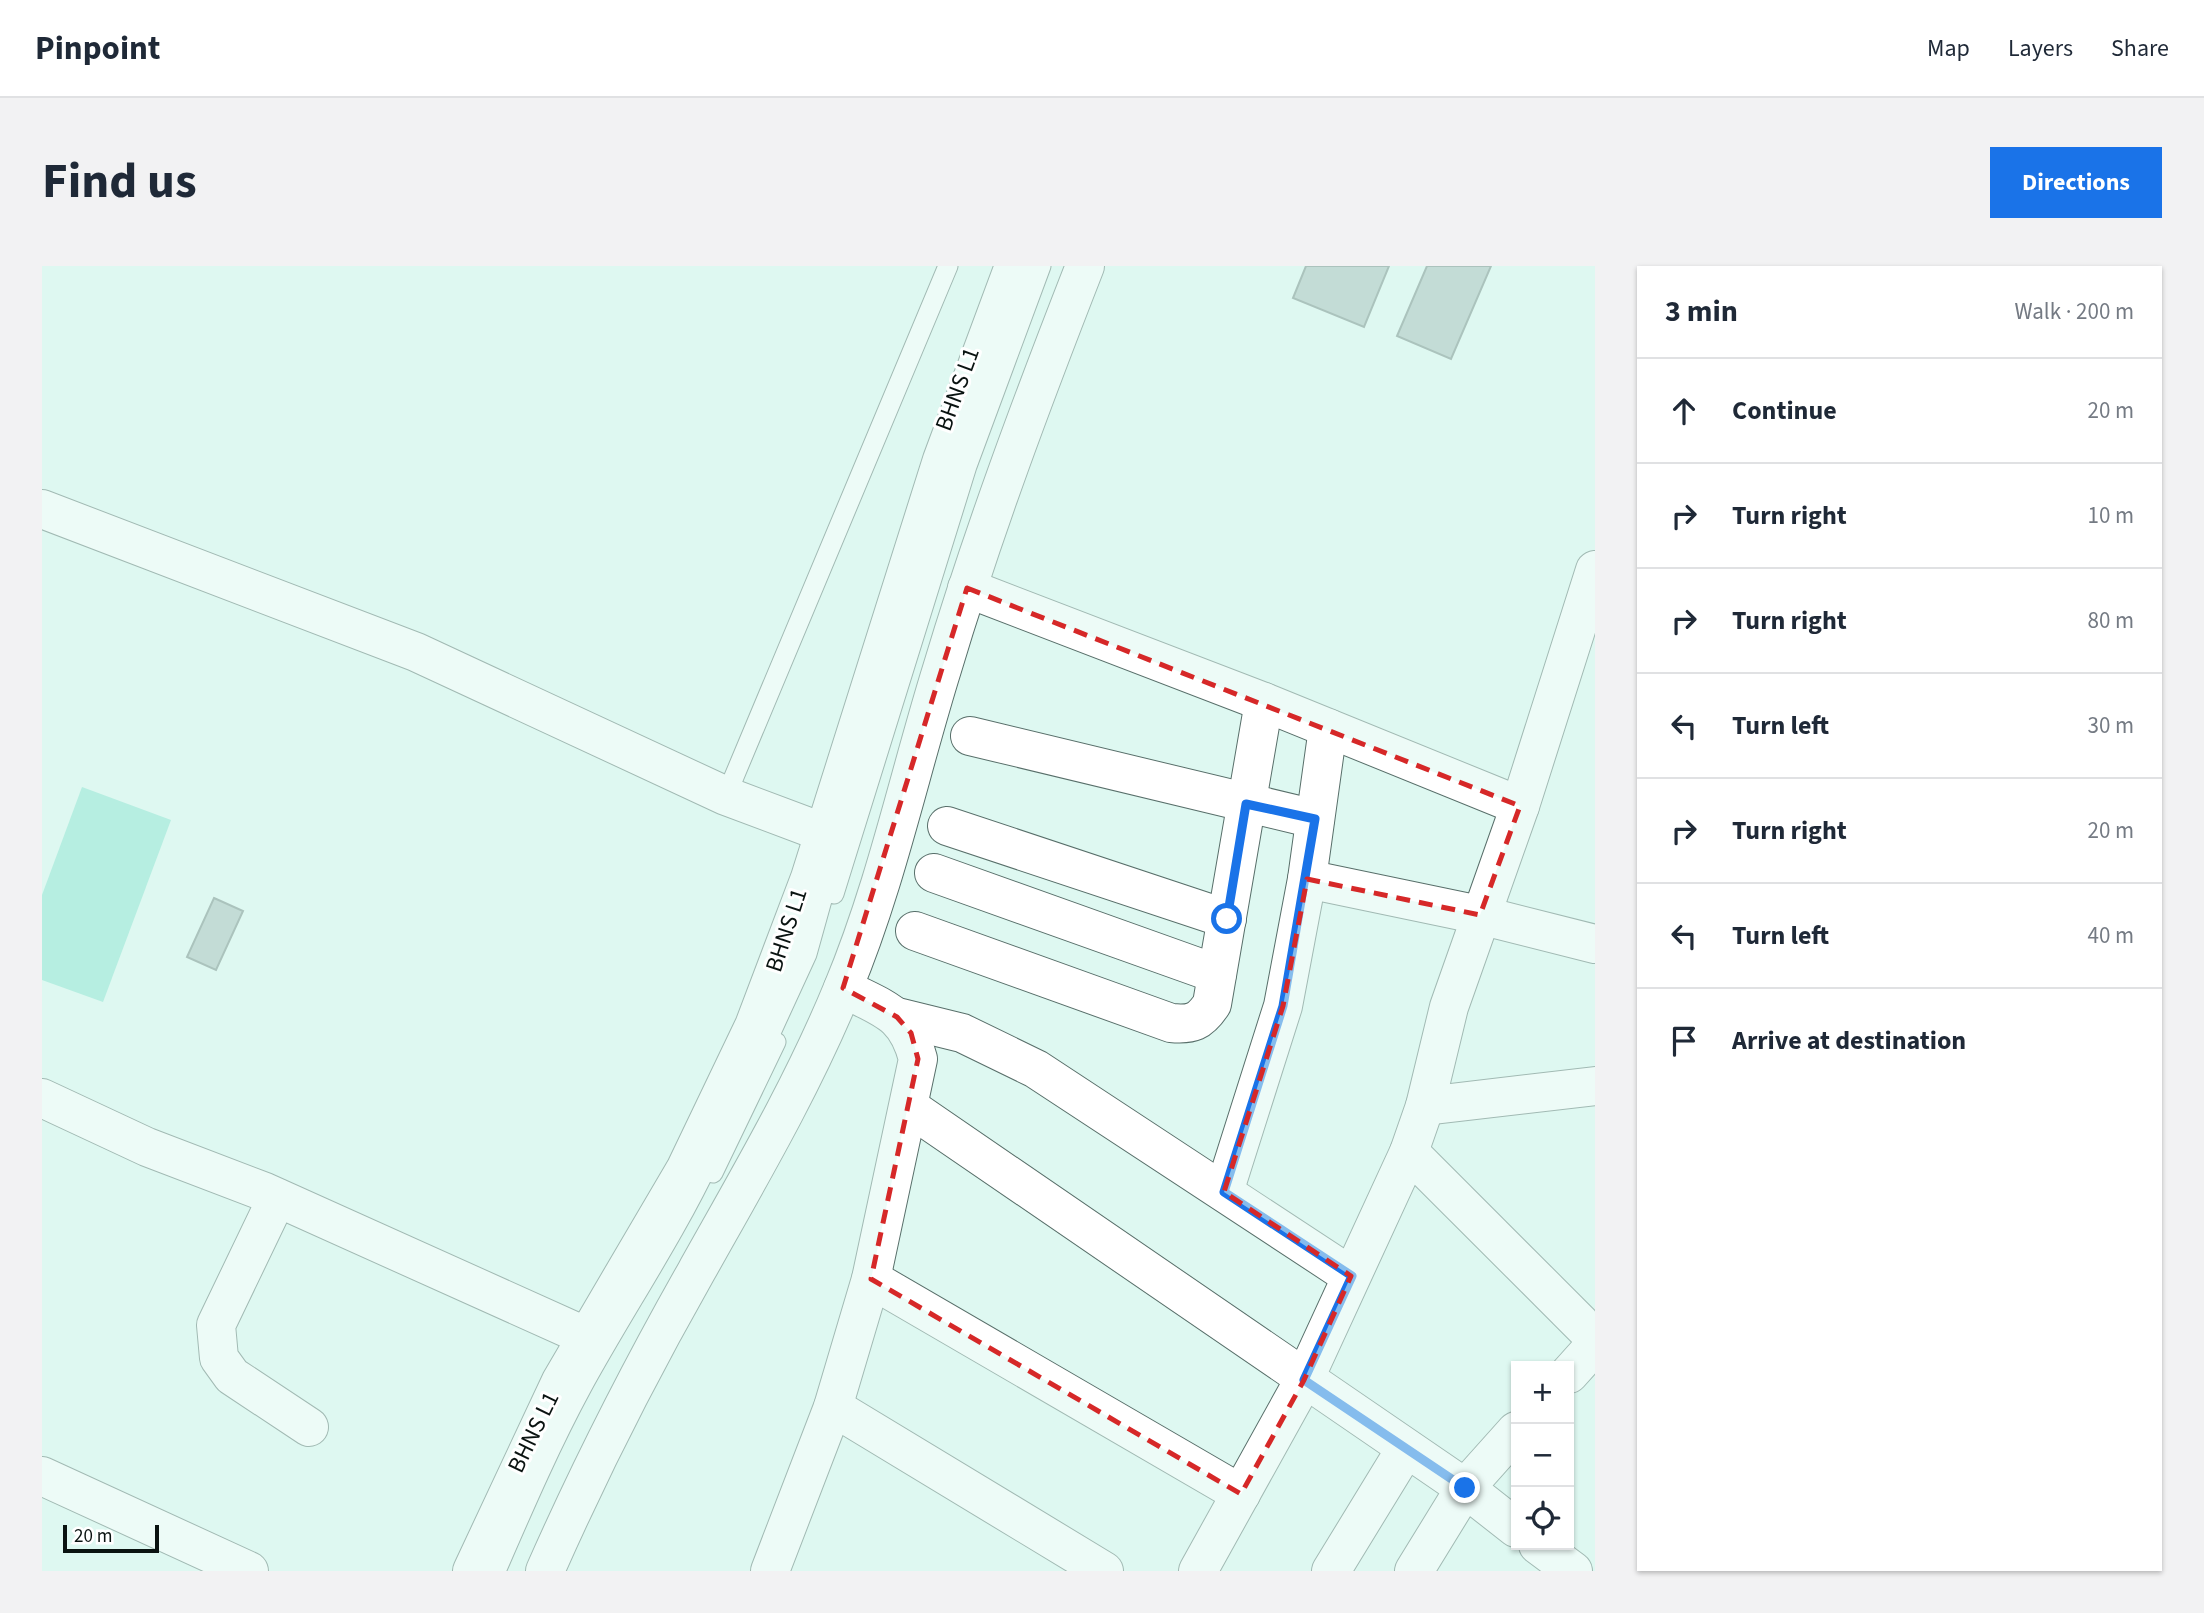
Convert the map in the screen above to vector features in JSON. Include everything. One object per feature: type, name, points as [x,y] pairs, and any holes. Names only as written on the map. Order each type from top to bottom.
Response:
[{"type":"street","points":[[472,1571],[521,1461],[585,1336],[679,1180],[722,1098],[784,952],[942,460],[1014,266]]},
{"type":"street","points":[[545,1571],[617,1419],[789,1106],[843,988],[884,873],[927,716],[967,588],[1023,424],[1084,266]]},
{"type":"street","points":[[42,509],[416,652],[726,796],[822,832]]},
{"type":"street","points":[[1198,1571],[1304,1380],[1409,1152],[1425,1106],[1450,1007],[1520,806],[1595,570]]},
{"type":"street","points":[[967,588],[1264,702],[1520,806]]},
{"type":"street","points":[[915,931],[1171,1023],[1189,1025],[1203,1018],[1212,1004],[1264,702]]},
{"type":"street","points":[[1224,1192],[1283,1006],[1307,879],[1328,728]]},
{"type":"street","points":[[970,736],[1315,819]]},
{"type":"street","points":[[947,826],[1227,919]]},
{"type":"street","points":[[934,873],[1217,974]]},
{"type":"street","points":[[1307,879],[1480,915],[1595,944]]},
{"type":"street","points":[[843,988],[897,1017],[962,1033],[1037,1069],[1352,1276]]},
{"type":"street","points":[[773,1570],[833,1407],[870,1279],[909,1107],[918,1059],[911,1033],[897,1017]]},
{"type":"street","points":[[1425,1106],[1595,1086]]},
{"type":"street","points":[[42,1098],[146,1147],[278,1198],[585,1336]]},
{"type":"street","points":[[909,1107],[1405,1450],[1465,1488],[1541,1553]]},
{"type":"street","points":[[1409,1152],[1595,1338]]},
{"type":"street","points":[[278,1198],[216,1325],[219,1358],[232,1376],[309,1427]]},
{"type":"street","points":[[870,1279],[1241,1494]]},
{"type":"street","points":[[1574,1368],[1595,1345]]},
{"type":"street","points":[[833,1407],[1104,1571]]},
{"type":"street","points":[[1414,1571],[1465,1488],[1511,1437]]},
{"type":"street","points":[[1331,1571],[1405,1450]]},
{"type":"street","points":[[42,1476],[249,1571]]},
{"type":"lane","points":[[726,796],[948,266]]},
{"type":"lane","name":"BHNS L1","points":[[496,1571],[539,1473],[582,1387],[692,1200],[807,954],[853,791],[970,425],[1031,266]]},
{"type":"lane","name":"BHNS L1","points":[[506,1571],[544,1484],[702,1195],[801,989],[867,796],[967,466],[1041,266]]},
{"type":"highlighted area","points":[[967,588],[1520,806],[1480,915],[1307,879],[1283,1006],[1224,1192],[1351,1276],[1304,1380],[1241,1494],[871,1279],[918,1059],[911,1033],[897,1017],[843,988]]},
{"type":"green space","points":[[82,787],[171,820],[103,1002],[42,980],[42,895]]},
{"type":"building","points":[[1306,266],[1389,266],[1364,327],[1293,298]]},
{"type":"building","points":[[1427,266],[1491,266],[1451,359],[1397,336]]},
{"type":"building","points":[[214,898],[243,911],[216,970],[187,957]]},
{"type":"route","points":[[1227,919],[1246,804],[1315,819],[1307,879],[1283,1006],[1224,1192],[1352,1276],[1304,1380],[1465,1488]]}]
